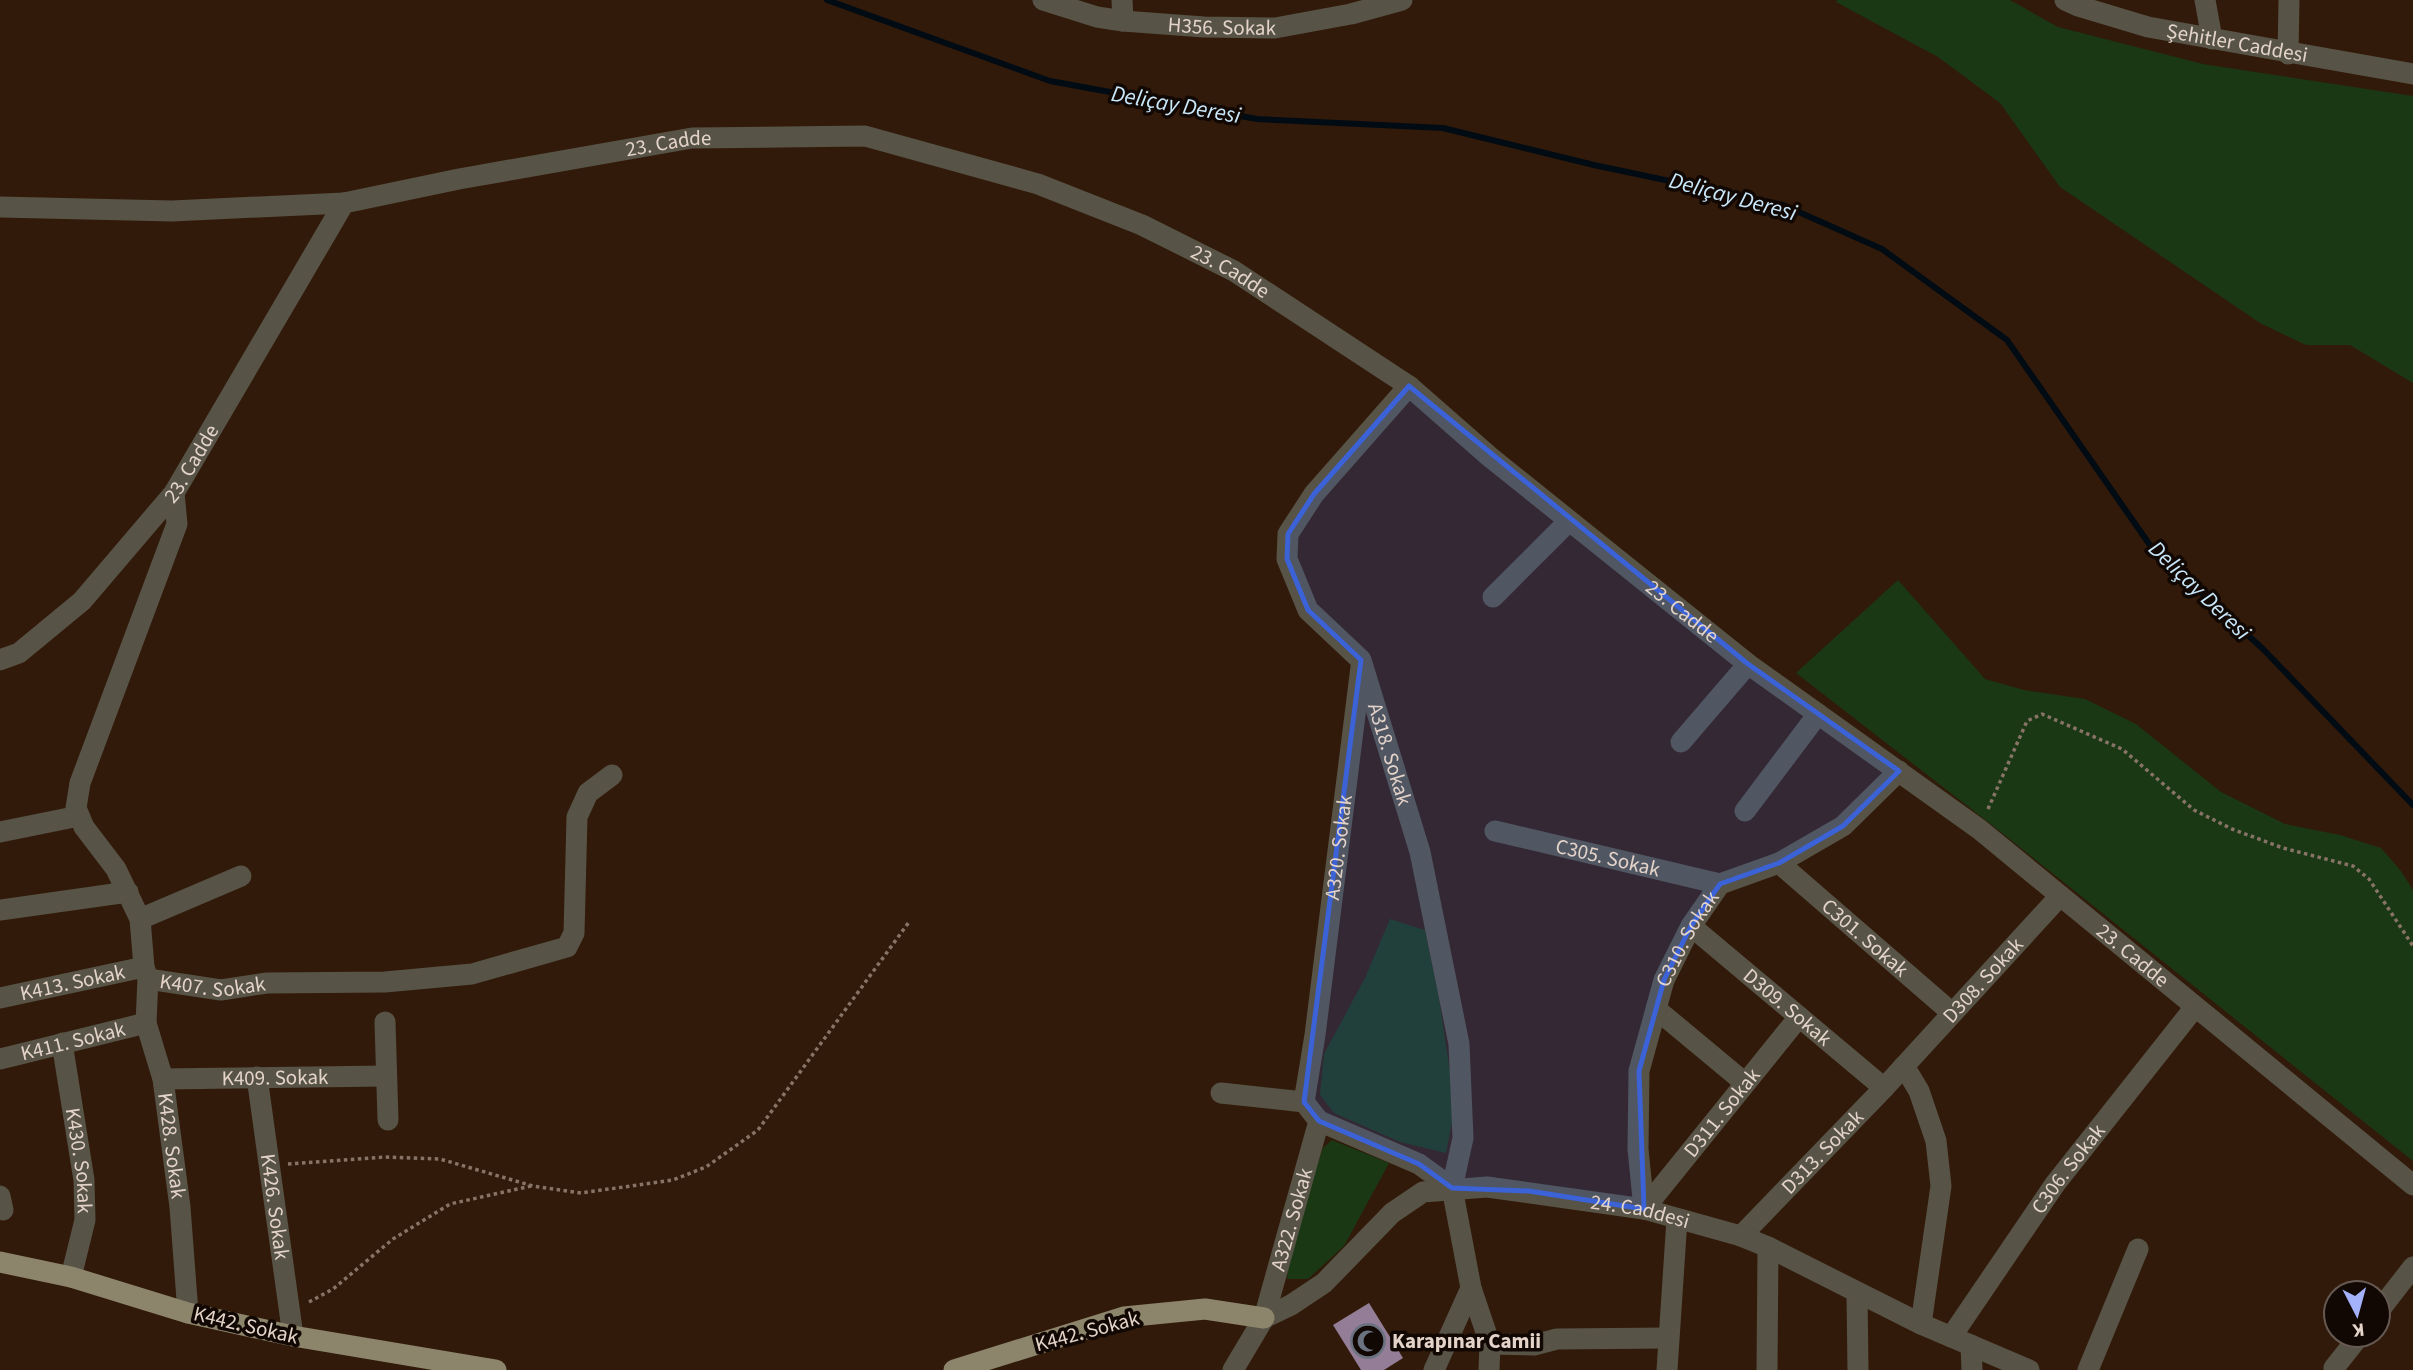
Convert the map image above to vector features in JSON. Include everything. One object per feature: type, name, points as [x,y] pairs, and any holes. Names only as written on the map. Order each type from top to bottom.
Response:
[{"type":"main road","name":"K442. Sokak","points":[[0,1262],[71,1276],[188,1313],[293,1336],[496,1370]]},
{"type":"main road","name":"K442. Sokak","points":[[954,1370],[1124,1317],[1205,1309],[1264,1318]]},
{"type":"street","name":"H356. Sokak","points":[[1044,0],[1068,4],[1097,17],[1122,10],[1204,27],[1275,28],[1351,14],[1402,0]]},
{"type":"street","name":"Şehitler Caddesi","points":[[2065,0],[2148,27],[2288,54],[2413,74]]},
{"type":"street","points":[[2205,0],[2212,38]]},
{"type":"street","points":[[2288,54],[2289,0]]},
{"type":"street","name":"23. Cadde","points":[[0,660],[19,653],[82,601],[174,494],[344,203],[459,179],[692,138],[865,136],[1038,184],[1142,225],[1234,271],[1409,386],[1490,457],[1748,664],[1979,829],[2413,1185]]},
{"type":"street","points":[[0,207],[172,211],[344,203]]},
{"type":"street","points":[[1362,660],[1308,610],[1287,559],[1288,534],[1314,494],[1409,386]]},
{"type":"street","points":[[0,832],[79,816],[76,808],[80,783],[177,524],[174,494]]},
{"type":"street","points":[[1493,597],[1569,521]]},
{"type":"street","name":"A320. Sokak","points":[[1304,1102],[1315,1035],[1362,660]]},
{"type":"street","name":"A318. Sokak","points":[[1362,660],[1420,852],[1459,1044],[1463,1138],[1452,1188]]},
{"type":"street","points":[[1681,742],[1748,664]]},
{"type":"street","points":[[1745,811],[1818,714]]},
{"type":"street","name":"C310. Sokak","points":[[1644,1209],[1638,1149],[1639,1071],[1664,980],[1691,926],[1720,884],[1779,863],[1843,825],[1899,771]]},
{"type":"street","name":"K407. Sokak","points":[[79,816],[84,827],[116,869],[140,919],[146,973],[221,990],[267,983],[385,982],[472,974],[567,947],[574,933],[578,817],[589,793],[612,775]]},
{"type":"street","name":"C305. Sokak","points":[[1494,831],[1720,884]]},
{"type":"street","name":"C301. Sokak","points":[[1779,863],[1952,1013]]},
{"type":"street","points":[[140,919],[241,876]]},
{"type":"street","points":[[0,910],[128,892]]},
{"type":"street","name":"D308. Sokak","points":[[1904,1066],[2060,896]]},
{"type":"street","name":"D309. Sokak","points":[[1691,926],[1884,1088]]},
{"type":"street","name":"K413. Sokak","points":[[0,998],[146,973]]},
{"type":"street","name":"K428. Sokak","points":[[146,973],[146,1023],[163,1079],[180,1207],[188,1313]]},
{"type":"street","name":"C306. Sokak","points":[[1961,1341],[2055,1184],[2196,1007]]},
{"type":"street","points":[[1656,1009],[1745,1083]]},
{"type":"street","name":"D311. Sokak","points":[[1644,1209],[1799,1017]]},
{"type":"street","points":[[385,1022],[387,1120]]},
{"type":"street","name":"K411. Sokak","points":[[0,1059],[146,1023]]},
{"type":"street","name":"K430. Sokak","points":[[62,1043],[84,1180],[85,1220],[71,1276]]},
{"type":"street","points":[[1904,1066],[1919,1091],[1936,1140],[1941,1185],[1921,1324]]},
{"type":"street","name":"D313. Sokak","points":[[1741,1236],[1904,1066]]},
{"type":"street","name":"K409. Sokak","points":[[163,1079],[386,1076]]},
{"type":"street","name":"K426. Sokak","points":[[257,1077],[293,1336]]},
{"type":"street","points":[[1221,1093],[1304,1102],[1319,1121],[1419,1164],[1452,1188],[1471,1288],[1490,1344],[1489,1370]]},
{"type":"street","name":"A322. Sokak","points":[[1233,1370],[1264,1318],[1319,1121]]},
{"type":"street","name":"24. Caddesi","points":[[1264,1318],[1291,1306],[1324,1283],[1392,1213],[1423,1192],[1487,1187],[1644,1209],[1741,1236],[1921,1324],[2029,1370]]},
{"type":"street","points":[[1667,1370],[1677,1219]]},
{"type":"street","points":[[1767,1370],[1768,1247]]},
{"type":"street","points":[[2088,1370],[2138,1249]]},
{"type":"street","points":[[2392,1294],[2413,1267]]},
{"type":"street","points":[[1434,1370],[1471,1288]]},
{"type":"street","points":[[1857,1293],[1858,1370]]},
{"type":"street","points":[[1490,1344],[1534,1345],[1557,1339],[1668,1338]]},
{"type":"street","points":[[1961,1341],[1972,1370]]},
{"type":"street","points":[[2334,1368],[2349,1349]]},
{"type":"path","points":[[1979,829],[2027,721],[2042,714],[2122,749],[2194,810],[2232,829],[2283,848],[2353,866],[2369,879],[2413,946]]},
{"type":"path","points":[[269,1166],[384,1157],[440,1159],[533,1186],[581,1193],[673,1180],[706,1167],[758,1130],[909,922]]},
{"type":"path","points":[[289,1309],[306,1304],[332,1289],[393,1239],[450,1205],[533,1186]]},
{"type":"highlighted area","points":[[1409,386],[1748,664],[1899,771],[1843,826],[1779,863],[1720,884],[1691,926],[1664,980],[1639,1071],[1644,1209],[1529,1191],[1452,1188],[1419,1164],[1319,1121],[1304,1102],[1361,660],[1308,610],[1287,559],[1288,534],[1314,494]]},
{"type":"green space","points":[[2010,0],[2058,27],[2203,64],[2413,96],[2413,383],[2350,345],[2306,345],[2260,323],[2060,187],[2000,103],[1938,57],[1836,2]]},
{"type":"green space","points":[[1898,580],[1985,679],[2024,690],[2085,699],[2136,724],[2221,792],[2285,824],[2340,835],[2381,848],[2413,890],[2413,1161],[1997,829],[1796,673]]},
{"type":"green space","points":[[1390,919],[1425,930],[1439,998],[1455,1107],[1446,1153],[1400,1142],[1334,1113],[1320,1095],[1324,1054],[1365,978]]},
{"type":"green space","points":[[1332,1140],[1389,1163],[1344,1246],[1308,1279],[1287,1279],[1291,1244],[1323,1148]]},
{"type":"building","name":"Karapınar Camii","points":[[1369,1303],[1403,1358],[1384,1370],[1361,1370],[1333,1325]]},
{"type":"waterway","name":"Deliçay Deresi","points":[[827,0],[1050,81],[1257,119],[1443,128],[1594,165],[1783,205],[1882,249],[2007,340],[2152,548],[2263,649],[2413,805]]},
{"type":"place","name":"Karapınar Camii","points":[[1368,1341]]}]
